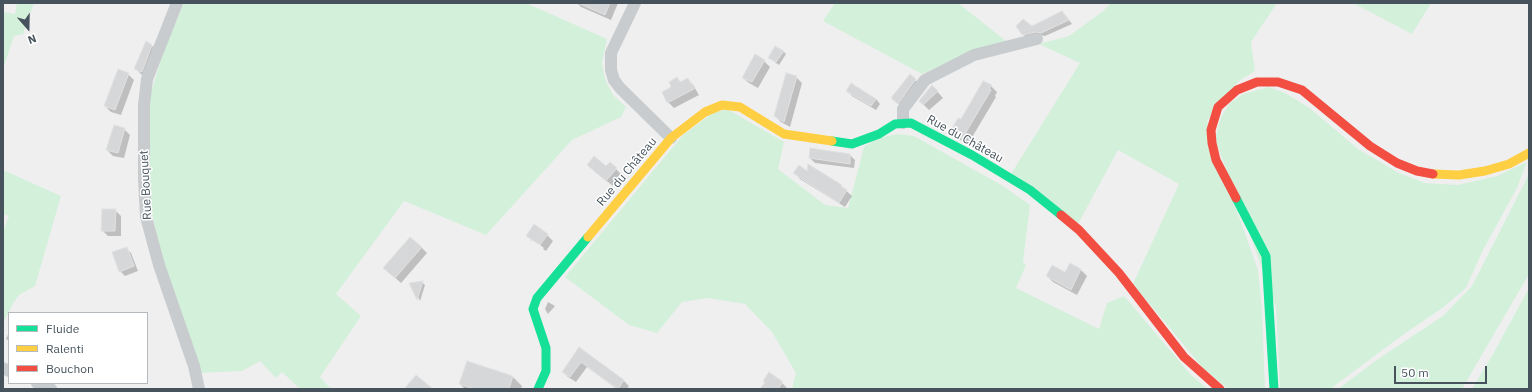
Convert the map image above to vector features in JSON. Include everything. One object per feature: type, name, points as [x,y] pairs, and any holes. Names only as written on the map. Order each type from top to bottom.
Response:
[{"type":"street","name":"Rue Bouquet","points":[[177,3],[147,79],[144,105],[144,179],[146,217],[159,266],[194,366],[199,389]]},
{"type":"street","points":[[635,3],[612,53],[611,70],[614,80],[620,88],[671,138]]},
{"type":"street","points":[[903,123],[903,109],[925,80],[974,55],[1037,39]]},
{"type":"street","points":[[1274,389],[1266,256],[1216,160],[1211,130],[1218,107],[1237,90],[1257,82],[1278,82],[1302,90],[1370,146],[1397,164],[1437,175],[1459,175],[1486,171],[1509,164],[1529,154]]},
{"type":"street","name":"Rue du Château","points":[[538,389],[546,371],[546,348],[533,309],[537,298],[671,138],[705,112],[722,105],[740,107],[784,134],[852,144],[880,134],[895,124],[911,123],[978,158],[1030,190],[1079,230],[1119,273],[1184,357],[1220,389]]},
{"type":"street","points":[[39,384],[51,389]]},
{"type":"green space","points":[[17,3],[34,3],[23,34],[14,36],[3,69],[3,12],[15,14]]},
{"type":"green space","points":[[184,3],[526,3],[607,39],[602,63],[605,79],[613,95],[626,107],[621,117],[572,140],[486,235],[404,201],[336,294],[361,316],[320,377],[331,389],[300,389],[282,372],[276,378],[260,361],[242,371],[199,373],[171,289],[151,208],[147,121],[151,92],[164,50]]},
{"type":"green space","points":[[835,3],[958,3],[1006,41],[969,54],[922,74],[823,21]]},
{"type":"green space","points":[[1111,3],[1277,3],[1251,42],[1255,71],[1239,81],[1207,121],[1258,270],[1262,310],[1265,389],[1228,389],[1202,367],[1133,284],[1179,184],[1118,150],[1078,224],[1011,174],[1080,63],[1039,44],[1069,36],[1102,12]]},
{"type":"green space","points":[[1353,3],[1431,3],[1412,34]]},
{"type":"green space","points":[[1269,87],[1285,93],[1308,107],[1358,149],[1399,173],[1425,183],[1458,185],[1497,176],[1527,162],[1517,188],[1482,252],[1466,288],[1441,309],[1404,334],[1330,389],[1280,389],[1276,307],[1215,139],[1221,117],[1229,104],[1243,94]]},
{"type":"green space","points":[[727,109],[784,142],[778,169],[825,205],[848,208],[864,147],[878,138],[898,134],[914,136],[1003,186],[1030,205],[1023,262],[1026,265],[1016,288],[1099,329],[1107,303],[1124,296],[1191,375],[1208,389],[792,389],[796,373],[772,332],[745,304],[708,298],[682,302],[657,333],[629,325],[565,277],[682,136],[711,114]]},
{"type":"green space","points":[[3,170],[61,196],[35,286],[19,295],[3,323],[3,232],[9,216],[3,214]]},
{"type":"green space","points":[[1529,174],[1529,274],[1462,389],[1338,389],[1378,359],[1443,316],[1472,286]]},
{"type":"green space","points":[[1529,288],[1529,389],[1472,389],[1493,354]]},
{"type":"building","points":[[578,3],[610,3],[605,15]]},
{"type":"building","points":[[1062,11],[1069,20],[1041,33],[1036,32],[1022,35],[1016,26],[1023,19],[1032,26]]},
{"type":"building","points":[[146,41],[152,45],[142,72],[134,69]]},
{"type":"building","points":[[775,46],[784,51],[776,62],[768,58]]},
{"type":"building","points":[[755,54],[765,60],[752,82],[742,78]]},
{"type":"building","points":[[118,69],[129,73],[115,110],[104,106]]},
{"type":"building","points":[[786,73],[797,76],[784,122],[774,116]]},
{"type":"building","points":[[910,74],[916,79],[898,104],[891,98]]},
{"type":"building","points":[[677,77],[680,82],[688,78],[694,89],[667,103],[662,92],[671,87],[669,82]]},
{"type":"building","points":[[983,81],[992,85],[989,89],[991,90],[962,139],[950,132],[958,118],[961,119]]},
{"type":"building","points":[[851,83],[876,99],[871,106],[846,91]]},
{"type":"building","points":[[932,85],[938,91],[923,105],[919,101]]},
{"type":"building","points":[[114,125],[125,128],[118,153],[106,150]]},
{"type":"building","points":[[810,148],[850,154],[850,164],[809,158]]},
{"type":"building","points":[[594,156],[606,166],[610,162],[617,168],[606,181],[587,165]]},
{"type":"building","points":[[808,164],[842,185],[841,186],[847,190],[839,203],[793,173],[799,165],[807,171]]},
{"type":"building","points":[[102,209],[116,209],[115,231],[101,231]]},
{"type":"building","points":[[534,224],[548,234],[540,245],[526,236]]},
{"type":"building","points":[[410,237],[422,247],[395,278],[383,268]]},
{"type":"building","points":[[127,247],[134,266],[119,272],[112,252]]},
{"type":"building","points":[[1070,263],[1081,269],[1071,290],[1046,276],[1052,265],[1065,272]]},
{"type":"building","points":[[423,281],[417,300],[409,283]]},
{"type":"building","points":[[579,347],[624,380],[618,389],[581,362],[570,377],[562,372]]},
{"type":"building","points":[[467,361],[513,376],[509,389],[474,389],[459,384]]},
{"type":"building","points":[[769,372],[783,382],[778,389],[760,389],[765,382],[763,381]]},
{"type":"building","points":[[416,375],[433,389],[404,389]]},
{"type":"traffic: fast","points":[[832,141],[852,144],[879,134],[895,124],[911,123],[972,155],[1030,190],[1061,215]]},
{"type":"traffic: fast","points":[[1236,198],[1266,256],[1274,389]]},
{"type":"traffic: fast","points":[[538,389],[546,371],[546,348],[533,309],[537,298],[588,237]]},
{"type":"traffic: slow","points":[[588,237],[671,138],[705,112],[722,105],[740,107],[784,134],[832,141]]},
{"type":"traffic: slow","points":[[1433,174],[1459,175],[1485,171],[1509,164],[1529,153]]},
{"type":"traffic: jam","points":[[1236,198],[1216,160],[1211,130],[1218,107],[1237,90],[1257,82],[1278,82],[1302,90],[1370,146],[1397,163],[1417,171],[1433,174]]},
{"type":"traffic: jam","points":[[1061,215],[1079,230],[1119,273],[1184,357],[1220,389]]}]
